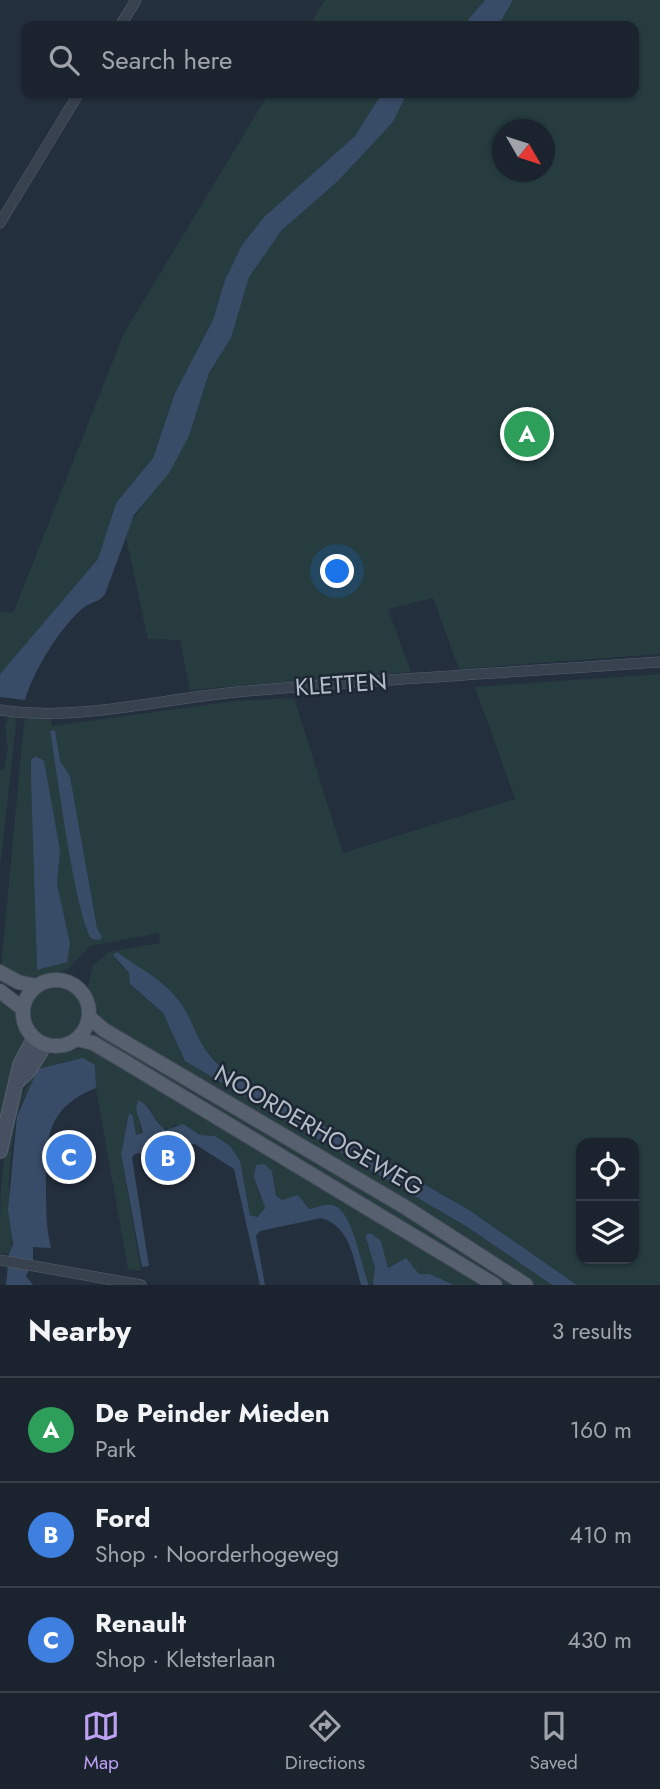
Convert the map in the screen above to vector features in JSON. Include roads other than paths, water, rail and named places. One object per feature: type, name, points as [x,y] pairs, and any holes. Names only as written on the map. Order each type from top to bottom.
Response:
[{"type":"main road","points":[[0,972],[18,982],[36,986],[55,980],[72,984],[85,996],[89,1017],[87,1026],[77,1039],[61,1046],[39,1042],[23,1020],[25,1000],[36,986]]},
{"type":"main road","points":[[0,991],[23,1009]]},
{"type":"main road","name":"NOORDERHOGEWEG","points":[[89,1017],[104,1030],[444,1230],[526,1285]]},
{"type":"main road","name":"NOORDERHOGEWEG","points":[[77,1039],[93,1043],[122,1060],[414,1233],[495,1285]]},
{"type":"main road","points":[[0,1151],[18,1081],[39,1042]]},
{"type":"street","points":[[123,21],[136,0]]},
{"type":"street","points":[[0,222],[76,98]]},
{"type":"street","name":"KLETTEN","points":[[0,710],[23,714],[95,710],[234,692],[660,662]]},
{"type":"street","points":[[0,1260],[141,1285]]},
{"type":"water","points":[[485,0],[513,0],[501,21],[467,21]]},
{"type":"water","points":[[379,98],[405,98],[393,122],[338,181],[282,230],[249,277],[231,338],[209,373],[189,436],[169,473],[134,515],[105,594],[83,608],[65,626],[41,664],[25,700],[0,697],[0,674],[98,559],[116,503],[153,458],[175,393],[213,320],[225,280],[242,245],[264,217],[355,136]]},
{"type":"water","points":[[55,730],[60,761],[70,776],[97,928],[102,937],[100,940],[92,939],[80,904],[50,731]]},
{"type":"water","points":[[36,756],[44,761],[60,850],[57,884],[70,943],[67,962],[37,970],[31,782],[31,760]]},
{"type":"water","points":[[117,952],[155,978],[175,996],[206,1051],[224,1069],[469,1210],[577,1285],[552,1285],[469,1228],[185,1061],[163,1013],[130,984],[129,973],[113,955]]},
{"type":"water","points":[[83,1058],[95,1065],[96,1088],[67,1105],[52,1127],[48,1140],[46,1210],[51,1248],[33,1247],[33,1260],[26,1276],[33,1285],[6,1285],[9,1254],[13,1244],[8,1210],[17,1116],[38,1069]]},
{"type":"water","points":[[138,1100],[166,1130],[183,1124],[200,1135],[215,1136],[230,1146],[240,1161],[250,1215],[257,1217],[265,1208],[254,1177],[256,1165],[264,1164],[272,1171],[276,1196],[282,1200],[298,1195],[309,1209],[332,1205],[339,1209],[351,1227],[369,1285],[361,1285],[345,1236],[331,1222],[321,1218],[260,1231],[256,1236],[265,1285],[260,1285],[234,1169],[195,1144],[135,1154],[132,1158],[149,1266],[142,1267],[121,1154],[129,1113],[133,1116],[136,1135],[143,1133],[136,1109]]},
{"type":"water","points":[[371,1233],[381,1241],[388,1268],[406,1258],[419,1274],[430,1274],[454,1285],[373,1285],[375,1268],[366,1238],[367,1234]]},
{"type":"place","name":"De Peinder Mieden","points":[[527,434]]},
{"type":"place","name":"Renault","points":[[69,1157]]},
{"type":"place","name":"Ford","points":[[168,1158]]}]
